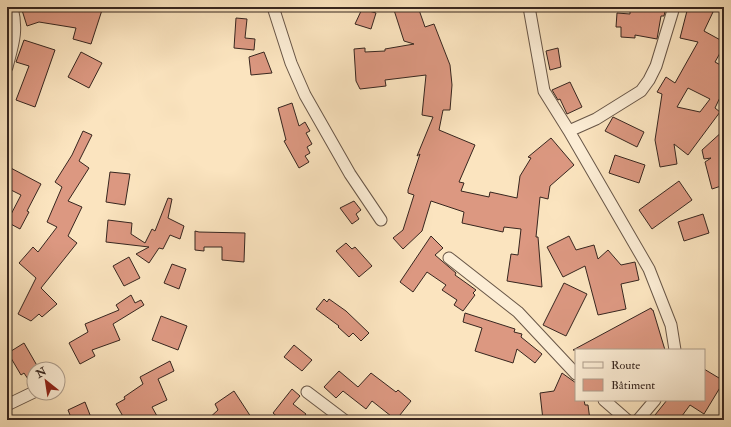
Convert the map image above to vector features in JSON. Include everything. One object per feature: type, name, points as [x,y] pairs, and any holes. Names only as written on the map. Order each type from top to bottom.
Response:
[{"type":"street","points":[[7,68],[16,22],[12,7]]},
{"type":"street","points":[[273,7],[291,63],[305,95],[350,174],[381,220]]},
{"type":"street","points":[[529,7],[544,91],[649,268],[671,325],[675,349]]},
{"type":"street","points":[[569,131],[596,119],[641,91],[649,80],[656,66],[674,7]]},
{"type":"street","points":[[449,258],[518,312],[575,373]]},
{"type":"street","points":[[307,392],[344,420]]},
{"type":"street","points":[[7,405],[26,396]]},
{"type":"street","points":[[605,401],[628,420]]},
{"type":"street","points":[[638,420],[654,401]]},
{"type":"building","points":[[21,7],[103,7],[91,44],[73,39],[76,28],[39,22],[27,26]]},
{"type":"building","points":[[393,7],[418,7],[425,27],[434,24],[450,65],[452,85],[450,110],[443,110],[439,130],[475,145],[459,182],[464,183],[461,191],[489,197],[490,192],[517,198],[520,176],[531,158],[528,157],[551,138],[574,165],[550,186],[548,199],[540,197],[536,237],[538,237],[542,287],[507,281],[511,254],[518,255],[521,229],[504,227],[503,232],[462,223],[464,212],[431,201],[422,231],[403,249],[393,238],[403,230],[414,195],[408,193],[408,190],[420,154],[417,156],[433,117],[422,115],[426,75],[385,80],[386,86],[360,89],[356,81],[354,49],[365,48],[365,52],[385,51],[385,49],[414,44],[404,41]]},
{"type":"building","points":[[630,7],[666,7],[664,16],[661,16],[657,39],[635,35],[635,38],[621,37],[621,27],[616,27],[617,13],[630,14]]},
{"type":"building","points":[[688,7],[703,7],[713,12],[704,31],[724,42],[724,46],[715,62],[724,67],[724,89],[715,108],[720,112],[688,155],[674,144],[677,164],[660,167],[655,140],[662,94],[657,92],[666,77],[675,83],[698,42],[680,38]],"holes":[[[688,88],[710,99],[700,112],[677,107]]]},
{"type":"building","points":[[362,9],[376,13],[371,29],[355,24]]},
{"type":"building","points":[[236,18],[247,19],[245,38],[255,39],[254,50],[234,48]]},
{"type":"building","points":[[24,40],[55,50],[35,107],[16,100],[29,66],[16,62]]},
{"type":"building","points":[[558,48],[561,67],[550,70],[546,51]]},
{"type":"building","points":[[81,52],[102,63],[89,88],[68,77]]},
{"type":"building","points":[[264,52],[272,73],[251,75],[249,57]]},
{"type":"building","points":[[570,82],[582,107],[567,114],[560,99],[558,100],[552,90]]},
{"type":"building","points":[[292,103],[299,126],[305,122],[310,131],[306,133],[312,144],[307,147],[310,153],[305,156],[309,162],[299,168],[284,141],[286,140],[278,108]]},
{"type":"building","points":[[613,117],[644,132],[637,147],[605,131]]},
{"type":"building","points":[[724,130],[724,185],[712,189],[705,162],[711,158],[704,159],[702,150]]},
{"type":"building","points":[[83,131],[92,135],[79,161],[89,168],[68,201],[82,207],[68,236],[77,243],[41,288],[57,304],[42,317],[39,314],[31,321],[18,314],[36,278],[19,263],[33,247],[38,252],[57,227],[47,222],[62,187],[55,182],[72,155]]},
{"type":"building","points":[[615,155],[645,165],[639,183],[609,173]]},
{"type":"building","points":[[7,166],[41,184],[27,211],[29,212],[20,229],[7,222],[21,195],[7,188]]},
{"type":"building","points":[[110,172],[130,174],[125,205],[106,202]]},
{"type":"building","points":[[679,181],[692,200],[652,229],[639,210]]},
{"type":"building","points":[[168,198],[172,199],[168,218],[184,226],[180,239],[170,235],[163,249],[159,248],[149,263],[136,254],[149,247],[106,242],[108,220],[132,223],[131,234],[145,243],[152,229],[155,231]]},
{"type":"building","points":[[354,201],[361,210],[356,214],[359,219],[352,224],[340,208]]},
{"type":"building","points":[[703,214],[709,233],[684,241],[678,222]]},
{"type":"building","points":[[195,231],[245,233],[244,262],[222,260],[222,247],[204,247],[204,251],[195,250]]},
{"type":"building","points":[[431,236],[443,248],[435,255],[456,273],[455,275],[476,290],[473,293],[475,295],[463,311],[454,305],[457,300],[442,290],[446,285],[427,272],[413,292],[400,282]]},
{"type":"building","points":[[569,236],[576,250],[594,245],[598,259],[608,250],[621,265],[635,262],[639,280],[621,284],[626,309],[598,315],[585,266],[563,277],[547,247]]},
{"type":"building","points":[[346,243],[352,249],[355,247],[372,266],[359,277],[336,251]]},
{"type":"building","points":[[129,257],[140,278],[124,286],[113,266]]},
{"type":"building","points":[[172,264],[186,269],[179,289],[164,283]]},
{"type":"building","points":[[564,283],[587,294],[566,336],[543,325]]},
{"type":"building","points":[[131,295],[135,303],[141,300],[144,305],[113,324],[120,340],[92,350],[95,356],[80,364],[69,343],[88,332],[85,324],[119,310],[116,305]]},
{"type":"building","points":[[324,299],[327,302],[329,299],[346,311],[369,333],[361,341],[353,333],[349,337],[338,327],[339,326],[316,309]]},
{"type":"building","points":[[651,308],[653,310],[665,349],[575,349],[573,350]]},
{"type":"building","points":[[465,313],[515,329],[514,332],[522,334],[521,337],[542,354],[535,363],[517,349],[513,363],[475,351],[482,328],[463,322]]},
{"type":"building","points":[[161,316],[187,326],[178,350],[152,340]]},
{"type":"building","points":[[24,343],[34,361],[26,361],[26,376],[24,373],[21,375],[8,353]]},
{"type":"building","points":[[294,345],[312,360],[302,371],[284,357]]},
{"type":"building","points":[[170,361],[174,371],[158,379],[167,400],[152,407],[157,416],[151,420],[125,420],[116,404],[125,399],[124,397],[143,384],[140,377]]},
{"type":"building","points":[[705,370],[724,381],[704,414],[690,405],[679,420],[651,420],[666,401],[705,401]]},
{"type":"building","points":[[339,371],[358,387],[371,373],[396,392],[398,390],[411,401],[396,420],[372,401],[366,409],[343,391],[336,398],[324,387]]},
{"type":"building","points":[[562,373],[575,382],[575,401],[584,401],[585,405],[588,405],[590,420],[543,420],[540,393],[554,391]]},
{"type":"building","points":[[292,389],[300,396],[293,404],[306,414],[301,420],[281,420],[273,413]]},
{"type":"building","points":[[234,391],[251,417],[246,420],[207,420],[218,410],[215,404]]},
{"type":"building","points":[[85,402],[92,420],[72,420],[68,410]]}]
